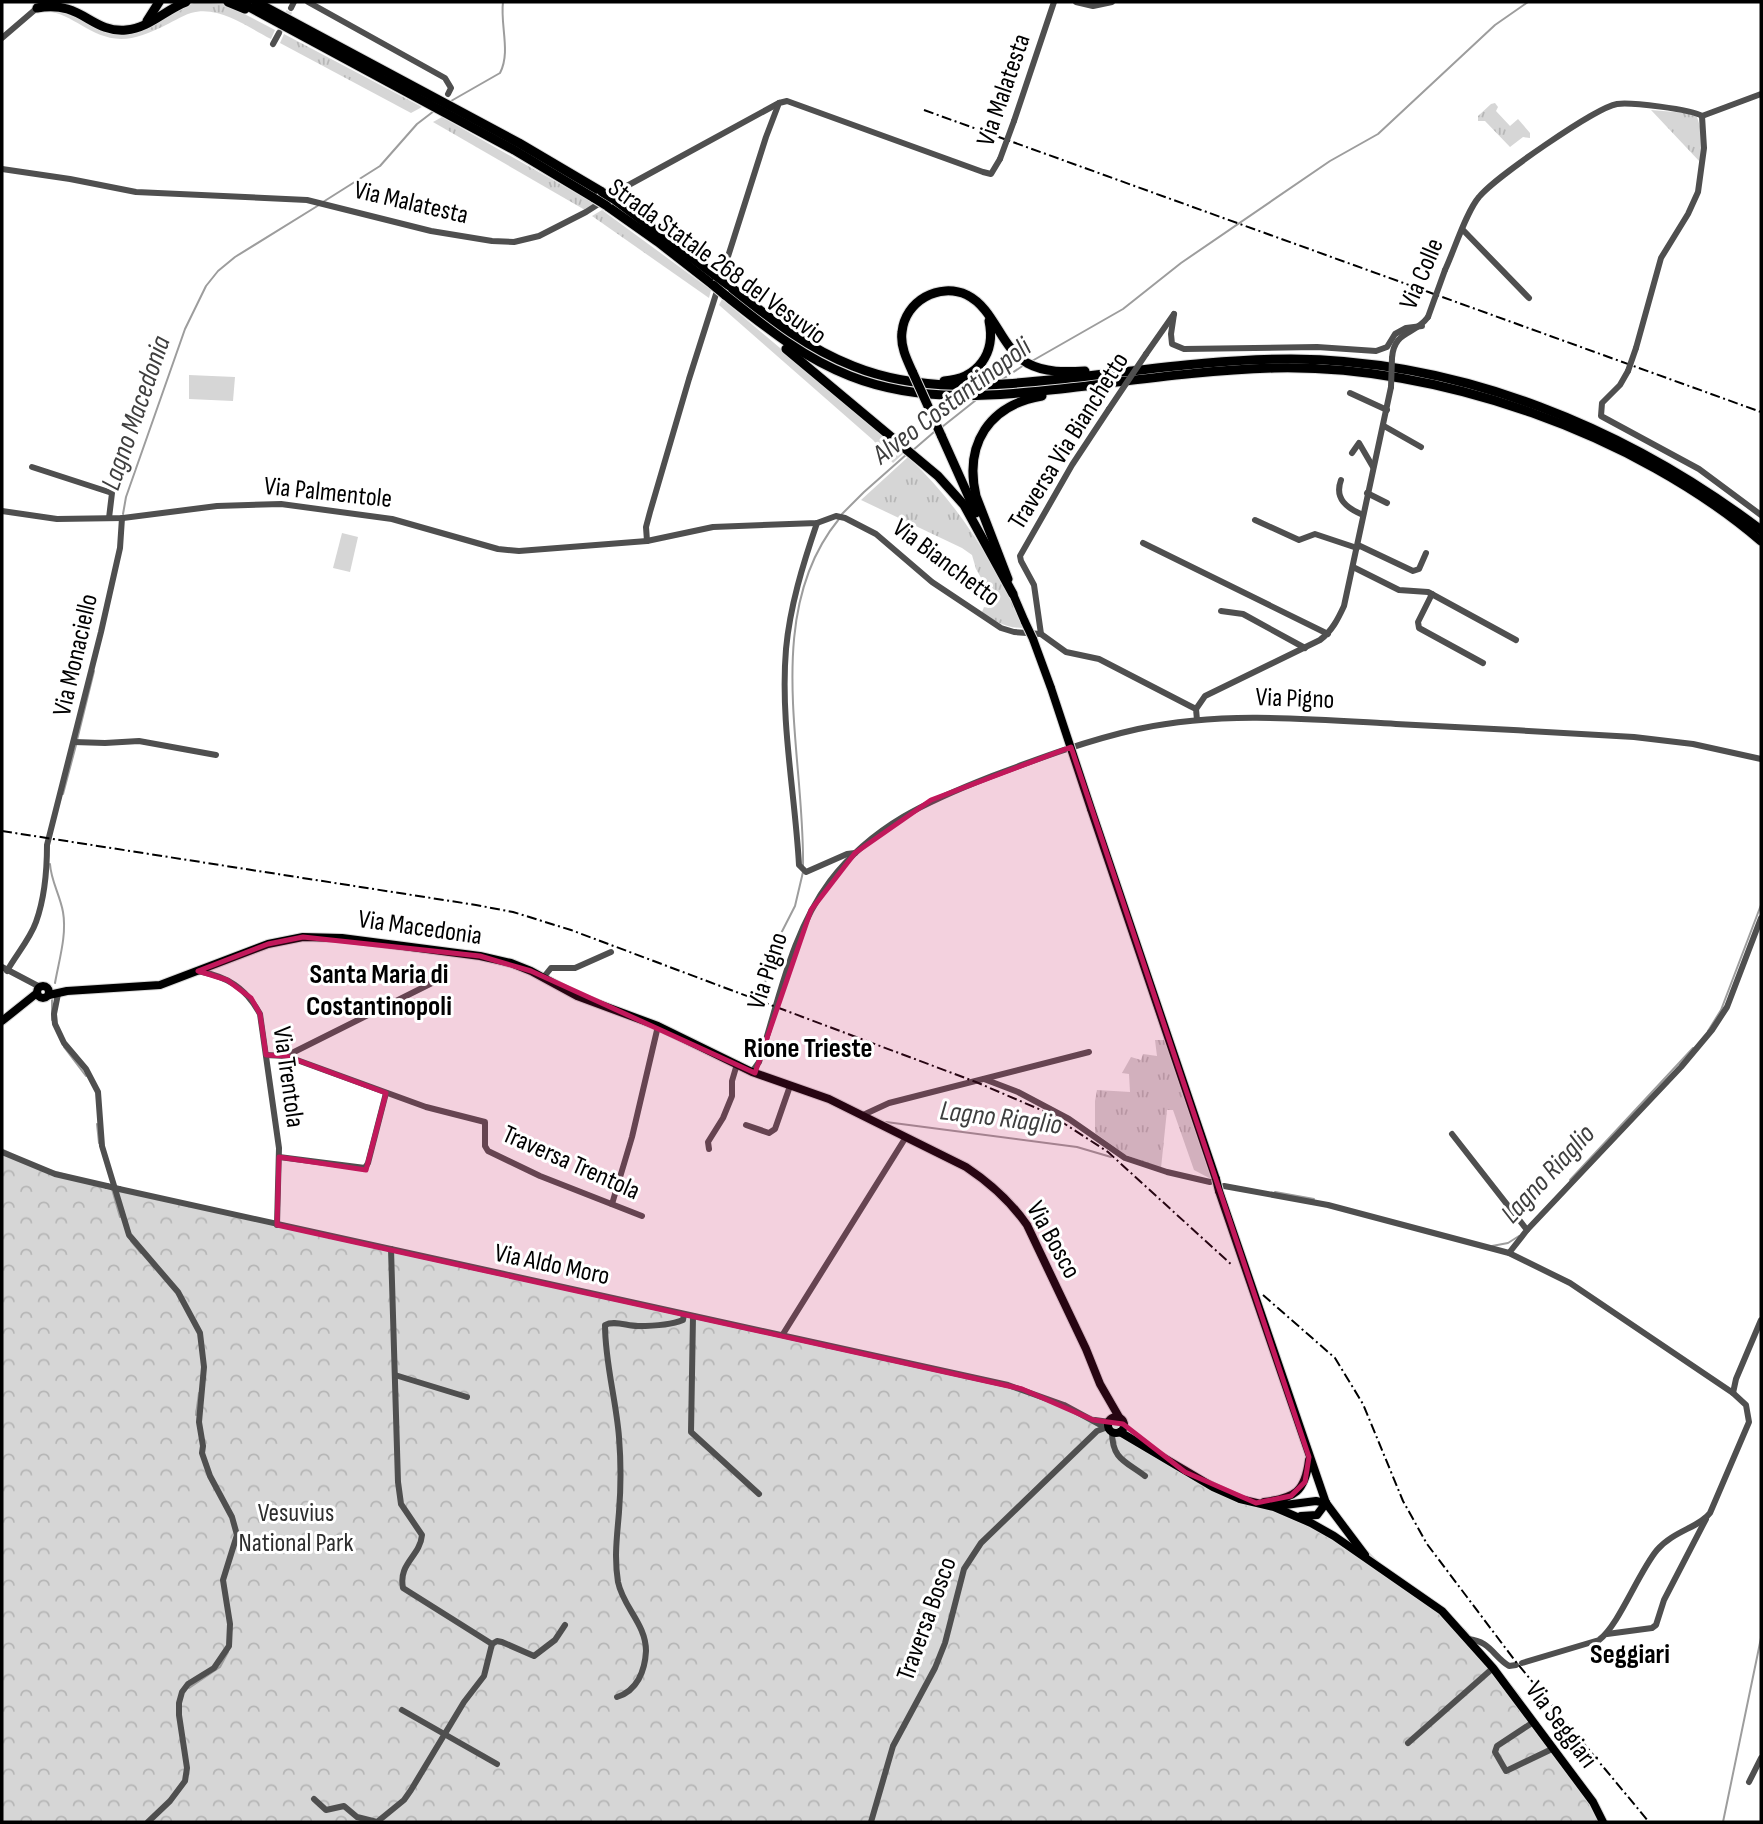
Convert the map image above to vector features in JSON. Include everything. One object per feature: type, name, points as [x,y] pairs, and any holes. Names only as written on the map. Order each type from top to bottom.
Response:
[{"type":"highway","points":[[143,24],[159,2]]},
{"type":"highway","points":[[41,5],[67,5],[104,27],[126,30],[148,24],[186,2]]},
{"type":"highway","points":[[228,2],[288,28]]},
{"type":"highway","name":"Strada Statale 268 del Vesuvio","points":[[240,2],[429,100],[598,195],[644,232],[715,280],[758,321],[812,359],[850,377],[905,392],[968,397],[1261,369],[1328,369],[1399,379],[1491,400],[1568,427],[1632,456],[1709,502],[1761,541]]},
{"type":"highway","name":"Strada Statale 268 del Vesuvio","points":[[256,2],[429,100]]},
{"type":"highway","points":[[270,2],[348,52]]},
{"type":"highway","name":"Strada Statale 268 del Vesuvio","points":[[727,290],[801,340],[853,366],[906,381],[951,386],[985,386],[1248,360],[1308,359],[1374,365],[1460,383],[1562,415],[1636,448],[1712,494],[1761,530]]},
{"type":"highway","points":[[1013,594],[904,352],[902,332],[909,312],[924,298],[945,291],[956,292],[976,302],[1007,345],[1034,366],[1060,372],[1143,370]]},
{"type":"highway","points":[[853,366],[926,380],[958,379],[976,370],[988,354],[991,334],[988,316]]},
{"type":"highway","points":[[758,321],[792,353],[939,476],[964,505],[1013,594]]},
{"type":"highway","points":[[1013,594],[973,483],[973,458],[988,425],[1004,410],[1024,400],[1159,378]]},
{"type":"main road","points":[[1013,594],[1026,622],[1037,636],[1051,688],[1165,1027],[1213,1181],[1222,1188],[1326,1503],[1317,1515],[1298,1516]]},
{"type":"main road","name":"Via Macedonia","points":[[49,992],[160,985],[280,940],[327,937],[480,956],[511,963],[577,996],[658,1026],[752,1072]]},
{"type":"main road","points":[[2,1021],[20,1013],[49,992]]},
{"type":"main road","name":"Via Bosco","points":[[752,1072],[863,1115],[967,1167],[982,1178],[1018,1212],[1027,1225],[1112,1408],[1109,1425],[1213,1487],[1298,1516],[1334,1536],[1442,1611],[1481,1655]]},
{"type":"main road","points":[[1256,1503],[1291,1496],[1301,1489],[1310,1457]]},
{"type":"main road","name":"Via Bosco","points":[[1274,1507],[1316,1501],[1326,1503],[1371,1563]]},
{"type":"main road","name":"Via Seggiari","points":[[1481,1655],[1593,1802],[1603,1822]]},
{"type":"street","points":[[308,2],[445,78],[451,88],[448,94]]},
{"type":"street","name":"Via Malatesta","points":[[2,169],[146,193],[307,200],[431,231],[514,242],[539,236],[586,212],[625,187],[787,101],[991,174],[1000,159],[1014,121],[1054,2]]},
{"type":"street","points":[[1076,2],[1093,6],[1112,2]]},
{"type":"street","points":[[2,38],[41,5]]},
{"type":"street","points":[[273,44],[279,33]]},
{"type":"street","points":[[1761,94],[1702,116],[1704,149],[1698,192],[1661,258],[1628,371],[1620,385],[1602,403],[1601,416],[1699,469],[1761,515]]},
{"type":"street","points":[[647,541],[646,527],[689,379],[779,103]]},
{"type":"street","name":"Via Colle","points":[[1328,634],[1344,606],[1353,567],[1387,410],[1395,342],[1422,326],[1429,317],[1445,270],[1475,202],[1483,192],[1549,144],[1603,109],[1623,104],[1691,111],[1702,116]]},
{"type":"street","points":[[1463,230],[1530,298]]},
{"type":"street","name":"Traversa Via Bianchetto","points":[[1037,636],[1034,584],[1019,553],[1072,465],[1174,314],[1172,344],[1184,349],[1317,346],[1376,351],[1387,346],[1395,334],[1406,328],[1422,326]]},
{"type":"street","points":[[1350,393],[1387,410]]},
{"type":"street","points":[[1384,426],[1421,447]]},
{"type":"street","points":[[1352,453],[1359,443],[1373,467]]},
{"type":"street","points":[[32,467],[113,493],[109,518]]},
{"type":"street","points":[[1341,480],[1341,501],[1349,509],[1363,515]]},
{"type":"street","points":[[1367,493],[1387,503]]},
{"type":"street","name":"Via Palmentole","points":[[2,511],[57,519],[122,518],[217,506],[269,503],[392,519],[509,551],[647,541]]},
{"type":"street","name":"Via Bianchetto","points":[[647,541],[713,527],[817,523],[836,516],[845,518],[876,534],[932,582],[1001,628],[1037,636],[1066,652],[1099,659],[1196,709]]},
{"type":"street","name":"Via Monaciello","points":[[122,518],[116,566],[74,742],[139,741],[216,755]]},
{"type":"street","points":[[1255,520],[1299,540],[1315,534],[1357,546],[1413,571],[1419,569],[1426,553]]},
{"type":"street","name":"Via Pigno","points":[[817,523],[795,594],[785,672],[799,865],[803,874],[855,853]]},
{"type":"street","points":[[1143,543],[1328,634]]},
{"type":"street","points":[[1353,567],[1399,590],[1423,590],[1432,594],[1516,640]]},
{"type":"street","points":[[1432,594],[1418,622],[1419,628],[1483,663]]},
{"type":"street","points":[[1221,611],[1243,614],[1305,648]]},
{"type":"street","points":[[1197,720],[1196,709],[1205,696],[1305,648],[1328,634]]},
{"type":"street","name":"Via Pigno","points":[[752,1072],[759,1062],[797,942],[811,910],[831,880],[855,853],[905,814],[931,800],[1104,737],[1197,720],[1239,717],[1300,718],[1623,736],[1693,744],[1761,759]]},
{"type":"street","points":[[4,969],[38,917],[47,877],[47,845],[74,742]]},
{"type":"street","points":[[1509,1253],[1527,1230],[1681,1068],[1712,1030],[1727,1007],[1761,918]]},
{"type":"street","points":[[543,978],[551,968],[575,968],[611,952]]},
{"type":"street","name":"Via Macedonia","points":[[4,969],[49,992]]},
{"type":"street","name":"Via Trentola","points":[[198,971],[227,980],[240,988],[251,998],[260,1014],[279,1157],[277,1225]]},
{"type":"street","points":[[286,1056],[446,976]]},
{"type":"street","points":[[49,992],[55,1024],[64,1044],[86,1069],[98,1092],[102,1146],[129,1235],[178,1292],[200,1333],[204,1367],[199,1422],[202,1453],[210,1476],[232,1517],[237,1535],[223,1580],[230,1624],[229,1646],[214,1668],[188,1684],[182,1692],[179,1715],[187,1768],[186,1781],[148,1822]]},
{"type":"street","points":[[612,1204],[632,1137],[658,1026]]},
{"type":"street","points":[[863,1115],[890,1103],[1088,1052]]},
{"type":"street","name":"Traversa Trentola","points":[[267,1055],[286,1056],[426,1107],[485,1122],[485,1146],[488,1151],[540,1176],[642,1216]]},
{"type":"street","points":[[709,1149],[708,1142],[723,1118],[732,1096],[732,1081],[737,1065]]},
{"type":"street","points":[[984,1079],[1018,1092],[1069,1118],[1125,1158],[1167,1172],[1213,1181]]},
{"type":"street","points":[[746,1125],[769,1133],[775,1129],[790,1086]]},
{"type":"street","points":[[279,1157],[365,1168],[386,1093]]},
{"type":"street","points":[[1452,1134],[1527,1230]]},
{"type":"street","points":[[783,1334],[906,1138]]},
{"type":"street","name":"Via Aldo Moro","points":[[2,1152],[55,1174],[119,1189],[1008,1385],[1042,1396],[1109,1425]]},
{"type":"street","points":[[1222,1188],[1328,1205],[1509,1253],[1570,1283],[1733,1393],[1746,1405],[1749,1422],[1706,1519],[1664,1600],[1656,1625],[1652,1628],[1607,1634]]},
{"type":"street","points":[[391,1249],[401,1504],[422,1535],[419,1546],[401,1573],[403,1588],[492,1644]]},
{"type":"street","points":[[617,1697],[627,1694],[633,1688],[644,1663],[646,1648],[643,1632],[618,1581],[615,1544],[620,1496],[619,1437],[605,1325],[610,1322],[638,1326],[677,1322],[682,1320],[684,1314]]},
{"type":"street","points":[[693,1316],[691,1432],[759,1494]]},
{"type":"street","points":[[1733,1393],[1736,1379],[1761,1320]]},
{"type":"street","points":[[395,1375],[467,1397]]},
{"type":"street","points":[[1109,1425],[1113,1449],[1119,1457],[1145,1476]]},
{"type":"street","name":"Traversa Bosco","points":[[871,1822],[893,1746],[935,1668],[968,1560],[976,1547],[1109,1425]]},
{"type":"street","points":[[1468,1639],[1482,1641],[1509,1667],[1599,1640],[1607,1634],[1635,1581],[1655,1552],[1676,1532],[1706,1519]]},
{"type":"street","points":[[314,1799],[326,1810],[344,1806],[357,1817],[377,1822],[404,1800],[464,1702],[484,1676],[492,1644],[502,1642],[534,1656],[555,1640],[565,1625]]},
{"type":"street","points":[[1481,1655],[1493,1653]]},
{"type":"street","points":[[1408,1743],[1493,1668]]},
{"type":"street","points":[[402,1710],[497,1764]]},
{"type":"street","points":[[1532,1723],[1497,1746],[1495,1752],[1506,1771],[1552,1749]]},
{"type":"street","points":[[1749,1782],[1761,1758]]},
{"type":"highlighted area","points":[[1071,747],[1309,1457],[1305,1482],[1291,1496],[1256,1503],[1185,1472],[1123,1424],[1093,1420],[1022,1389],[277,1225],[279,1157],[366,1170],[386,1093],[286,1056],[266,1055],[260,1014],[251,998],[227,980],[198,971],[268,944],[303,937],[480,956],[531,971],[755,1073],[811,910],[855,853],[931,800]]},
{"type":"green space","points":[[196,2],[225,4],[275,30],[271,39],[232,18],[201,11],[187,14],[142,35],[121,39],[100,35],[65,16],[46,11],[63,9],[102,31],[125,34]]},
{"type":"green space","points":[[284,34],[422,107],[411,113],[280,43]]},
{"type":"green space","points":[[1495,103],[1498,107],[1496,111],[1510,126],[1518,119],[1530,133],[1530,138],[1523,137],[1510,147],[1485,121],[1478,121],[1478,116]]},
{"type":"green space","points":[[1651,110],[1687,113],[1697,117],[1702,133],[1700,162]]},
{"type":"green space","points":[[442,117],[595,204],[585,210],[433,122]]},
{"type":"green space","points":[[602,210],[711,290],[709,298],[592,216]]},
{"type":"green space","points":[[722,299],[904,453],[893,463],[873,440],[719,305]]},
{"type":"green space","points":[[189,375],[235,377],[233,401],[189,399]]},
{"type":"green space","points":[[908,457],[944,495],[975,537],[1024,628],[1001,624],[982,612],[984,607],[989,608],[992,597],[976,569],[972,555],[861,500]]},
{"type":"green space","points":[[342,533],[358,537],[350,572],[333,568]]},
{"type":"green space","points":[[1155,1040],[1165,1040],[1211,1179],[1194,1170],[1173,1110],[1167,1110],[1161,1168],[1126,1155],[1095,1133],[1097,1090],[1130,1092],[1129,1074],[1122,1073],[1131,1057],[1141,1060],[1143,1054],[1157,1056]]},
{"type":"green space","name":"Vesuvius National Park","points":[[2,1148],[36,1165],[87,1180],[1016,1385],[1102,1420],[1123,1420],[1159,1453],[1247,1498],[1366,1549],[1382,1565],[1428,1596],[1468,1632],[1520,1695],[1536,1723],[1598,1802],[1608,1822],[2,1822]]},
{"type":"waterway","name":"Lagno Macedonia","points":[[451,101],[500,73],[505,56],[503,2]]},
{"type":"waterway","name":"Alveo Costantinopoli","points":[[1032,361],[1123,309],[1181,263],[1330,161],[1378,134],[1495,25],[1528,2]]},
{"type":"waterway","name":"Lagno Macedonia","points":[[323,202],[380,166],[417,124],[434,111]]},
{"type":"waterway","name":"Lagno Macedonia","points":[[123,514],[126,497],[185,329],[206,286],[218,271],[235,257],[319,205]]},
{"type":"waterway","name":"Alveo Costantinopoli","points":[[1003,379],[1024,365]]},
{"type":"waterway","name":"Alveo Costantinopoli","points":[[942,427],[976,400]]},
{"type":"waterway","name":"Alveo Costantinopoli","points":[[912,451],[934,432]]},
{"type":"waterway","name":"Alveo Costantinopoli","points":[[842,514],[907,454]]},
{"type":"waterway","name":"Alveo Costantinopoli","points":[[803,866],[792,686],[794,641],[801,598],[815,557],[839,519]]},
{"type":"waterway","name":"Lagno Macedonia","points":[[77,740],[94,671]]},
{"type":"waterway","name":"Lagno Macedonia","points":[[63,794],[76,745]]},
{"type":"waterway","name":"Lagno Macedonia","points":[[50,864],[64,921],[55,983]]},
{"type":"waterway","name":"Alveo Costantinopoli","points":[[762,999],[771,953],[795,906],[803,872]]},
{"type":"waterway","name":"Lagno Riaglio","points":[[1708,1031],[1721,1010],[1761,905]]},
{"type":"waterway","points":[[52,999],[52,1020]]},
{"type":"waterway","points":[[64,1047],[86,1076]]},
{"type":"waterway","name":"Lagno Riaglio","points":[[1570,1180],[1693,1048]]},
{"type":"waterway","name":"Lagno Riaglio","points":[[886,1122],[1077,1147],[1111,1157]]},
{"type":"waterway","points":[[97,1124],[99,1143]]},
{"type":"waterway","points":[[112,1189],[120,1217]]},
{"type":"waterway","name":"Lagno Riaglio","points":[[1275,1192],[1314,1199]]},
{"type":"waterway","name":"Lagno Riaglio","points":[[1492,1246],[1508,1243],[1519,1236]]},
{"type":"waterway","points":[[131,1241],[141,1253]]},
{"type":"waterway","points":[[196,1415],[199,1393]]},
{"type":"waterway","points":[[1723,1822],[1761,1638]]},
{"type":"waterway","points":[[189,1688],[220,1667],[228,1652]]},
{"type":"tunnel","points":[[279,33],[291,8]]},
{"type":"railway","points":[[924,110],[1761,412]]},
{"type":"railway","points":[[2,831],[476,905],[513,912],[571,930],[976,1082],[1048,1113],[1108,1152],[1233,1266]]},
{"type":"railway","points":[[1263,1295],[1335,1358],[1363,1404],[1403,1501],[1427,1544],[1516,1662],[1649,1822]]},
{"type":"district","name":"Santa Maria di Costantinopoli","points":[[379,990]]},
{"type":"district","name":"Rione Trieste","points":[[808,1048]]},
{"type":"district","name":"Seggiari","points":[[1630,1654]]}]
